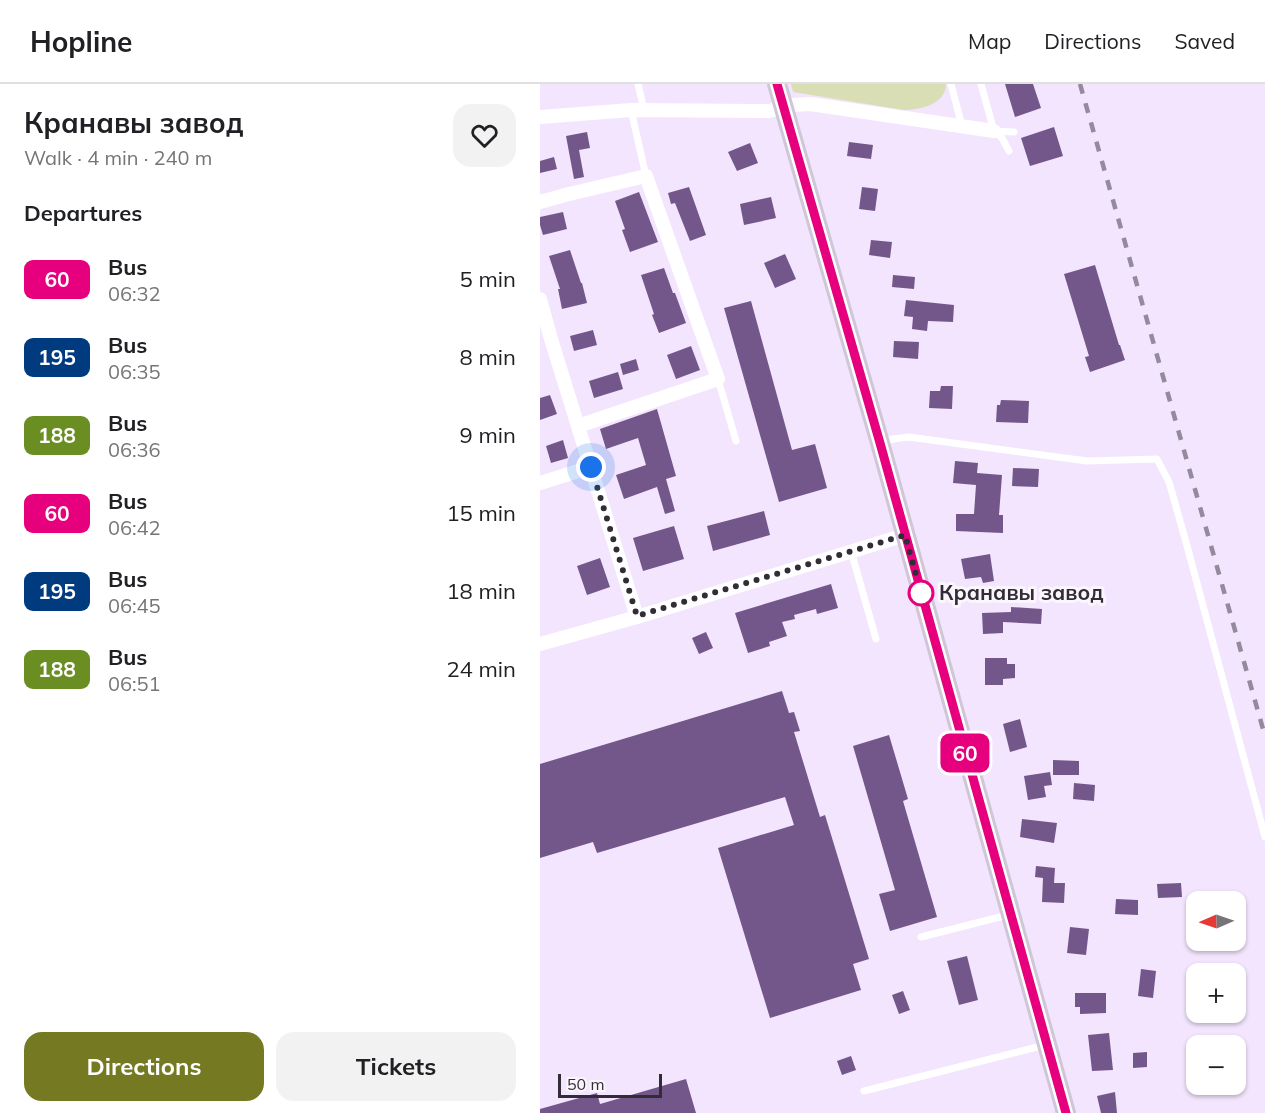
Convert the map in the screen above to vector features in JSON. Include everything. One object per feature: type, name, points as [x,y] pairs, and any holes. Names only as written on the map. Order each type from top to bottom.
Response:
[{"type":"main road","points":[[777,84],[880,443],[1066,1113]]},
{"type":"street","points":[[540,117],[638,110],[769,111],[792,105],[810,104],[994,131]]},
{"type":"street","points":[[540,202],[646,176],[718,379],[578,426]]},
{"type":"street","points":[[540,299],[545,340],[578,426],[637,616]]},
{"type":"street","points":[[540,483],[591,467]]},
{"type":"street","points":[[540,644],[905,535]]},
{"type":"lane","points":[[638,84],[638,110],[646,176]]},
{"type":"lane","points":[[951,84],[962,126]]},
{"type":"lane","points":[[981,84],[994,131],[1002,138],[1009,151]]},
{"type":"lane","points":[[994,131],[1014,132]]},
{"type":"lane","points":[[718,379],[736,441]]},
{"type":"lane","points":[[880,443],[909,437],[1087,461],[1157,459],[1169,482],[1265,837]]},
{"type":"lane","points":[[851,551],[876,639]]},
{"type":"lane","points":[[921,937],[1011,915]]},
{"type":"lane","points":[[864,1091],[1047,1044]]},
{"type":"green space","points":[[791,84],[946,84],[945,91],[937,101],[917,109],[904,110],[793,92]]},
{"type":"building","points":[[1005,84],[1033,84],[1041,108],[1015,117]]},
{"type":"building","points":[[1054,127],[1063,156],[1030,166],[1021,138]]},
{"type":"building","points":[[587,132],[590,148],[579,150],[584,177],[574,179],[566,136]]},
{"type":"building","points":[[849,142],[873,145],[871,159],[847,156]]},
{"type":"building","points":[[750,143],[758,163],[737,171],[728,152]]},
{"type":"building","points":[[554,157],[557,169],[540,173],[540,161]]},
{"type":"building","points":[[689,187],[706,235],[690,241],[675,203],[671,204],[668,193]]},
{"type":"building","points":[[862,187],[878,189],[875,211],[859,209]]},
{"type":"building","points":[[639,192],[658,242],[630,252],[615,201]]},
{"type":"building","points":[[771,197],[776,218],[744,225],[740,204]]},
{"type":"building","points":[[563,212],[567,229],[543,235],[540,217]]},
{"type":"building","points":[[871,240],[892,242],[890,258],[869,255]]},
{"type":"building","points":[[570,250],[587,303],[562,309],[558,289],[560,289],[549,256]]},
{"type":"building","points":[[785,254],[796,279],[775,288],[764,263]]},
{"type":"building","points":[[1095,265],[1125,360],[1090,372],[1085,357],[1089,356],[1064,274]]},
{"type":"building","points":[[664,268],[686,323],[659,333],[641,275]]},
{"type":"building","points":[[893,275],[915,277],[914,289],[892,287]]},
{"type":"building","points":[[906,300],[954,305],[953,322],[928,321],[927,331],[912,329],[913,317],[904,316]]},
{"type":"building","points":[[751,301],[792,450],[815,444],[827,488],[779,502],[724,308]]},
{"type":"building","points":[[593,330],[597,345],[574,351],[570,336]]},
{"type":"building","points":[[894,341],[919,342],[918,359],[893,357]]},
{"type":"building","points":[[691,346],[700,370],[676,379],[667,355]]},
{"type":"building","points":[[636,359],[639,370],[623,375],[620,364]]},
{"type":"building","points":[[618,372],[623,389],[594,398],[589,381]]},
{"type":"building","points":[[941,386],[953,386],[952,409],[929,408],[930,391],[940,391]]},
{"type":"building","points":[[550,395],[557,414],[540,420],[540,398]]},
{"type":"building","points":[[1001,400],[1029,401],[1028,423],[996,422],[997,405],[1000,405]]},
{"type":"building","points":[[657,409],[676,476],[666,479],[675,511],[665,514],[657,487],[624,499],[616,475],[646,465],[638,438],[606,449],[600,429]]},
{"type":"building","points":[[563,440],[568,458],[551,463],[546,446]]},
{"type":"building","points":[[955,461],[978,463],[977,473],[1002,475],[999,515],[1003,515],[1003,533],[956,531],[956,514],[974,514],[976,485],[953,483]]},
{"type":"building","points":[[1013,468],[1039,469],[1038,487],[1012,486]]},
{"type":"building","points":[[764,511],[770,535],[713,551],[707,526]]},
{"type":"building","points":[[674,526],[684,559],[643,571],[633,538]]},
{"type":"building","points":[[990,554],[994,581],[983,583],[981,577],[965,579],[961,559]]},
{"type":"building","points":[[600,558],[610,587],[587,595],[577,566]]},
{"type":"building","points":[[831,584],[838,608],[817,614],[816,609],[794,615],[795,619],[782,622],[787,636],[769,642],[770,646],[748,653],[735,613]]},
{"type":"building","points":[[1011,607],[1042,609],[1041,624],[1003,622],[1003,633],[983,634],[982,613],[1011,612]]},
{"type":"building","points":[[706,632],[713,648],[699,654],[692,638]]},
{"type":"building","points":[[985,658],[1007,658],[1007,664],[1015,664],[1015,678],[1003,679],[1003,685],[985,685]]},
{"type":"building","points":[[782,691],[789,713],[794,712],[800,731],[794,732],[820,817],[825,815],[869,959],[853,964],[861,990],[770,1018],[718,848],[794,825],[785,797],[597,853],[593,842],[540,858],[540,764]]},
{"type":"building","points":[[1020,719],[1027,747],[1010,752],[1003,724]]},
{"type":"building","points":[[889,735],[908,799],[903,801],[937,917],[890,931],[879,894],[895,890],[853,746]]},
{"type":"building","points":[[1053,760],[1079,761],[1079,775],[1053,775]]},
{"type":"building","points":[[1050,772],[1052,785],[1044,786],[1046,797],[1028,800],[1024,776]]},
{"type":"building","points":[[1074,783],[1095,785],[1094,801],[1073,799]]},
{"type":"building","points":[[1022,819],[1057,823],[1054,843],[1020,837]]},
{"type":"building","points":[[1036,866],[1055,868],[1054,883],[1065,883],[1064,903],[1042,902],[1043,878],[1035,877]]},
{"type":"building","points":[[1181,883],[1182,897],[1158,898],[1157,884]]},
{"type":"building","points":[[1116,899],[1138,900],[1138,915],[1115,914]]},
{"type":"building","points":[[1070,927],[1089,929],[1086,955],[1067,953]]},
{"type":"building","points":[[967,956],[978,1000],[959,1005],[947,961]]},
{"type":"building","points":[[1141,969],[1156,971],[1153,998],[1138,996]]},
{"type":"building","points":[[903,991],[910,1010],[899,1014],[892,995]]},
{"type":"building","points":[[1075,993],[1106,993],[1106,1013],[1080,1014],[1080,1007],[1075,1007]]},
{"type":"building","points":[[1109,1033],[1113,1070],[1092,1071],[1088,1035]]},
{"type":"building","points":[[1147,1052],[1147,1067],[1133,1068],[1133,1053]]},
{"type":"building","points":[[851,1056],[856,1070],[842,1075],[837,1061]]},
{"type":"building","points":[[686,1079],[696,1113],[540,1113],[540,1109],[597,1093],[600,1104]]},
{"type":"building","points":[[1115,1092],[1117,1113],[1101,1113],[1097,1096]]},
{"type":"railway","points":[[1080,84],[1265,736]]},
{"type":"bus line","name":"60","points":[[777,84],[880,443],[1066,1113]]},
{"type":"place","name":"Кранавы завод","points":[[921,593]]},
{"type":"route","points":[[591,467],[637,616],[905,535],[921,593]]}]
